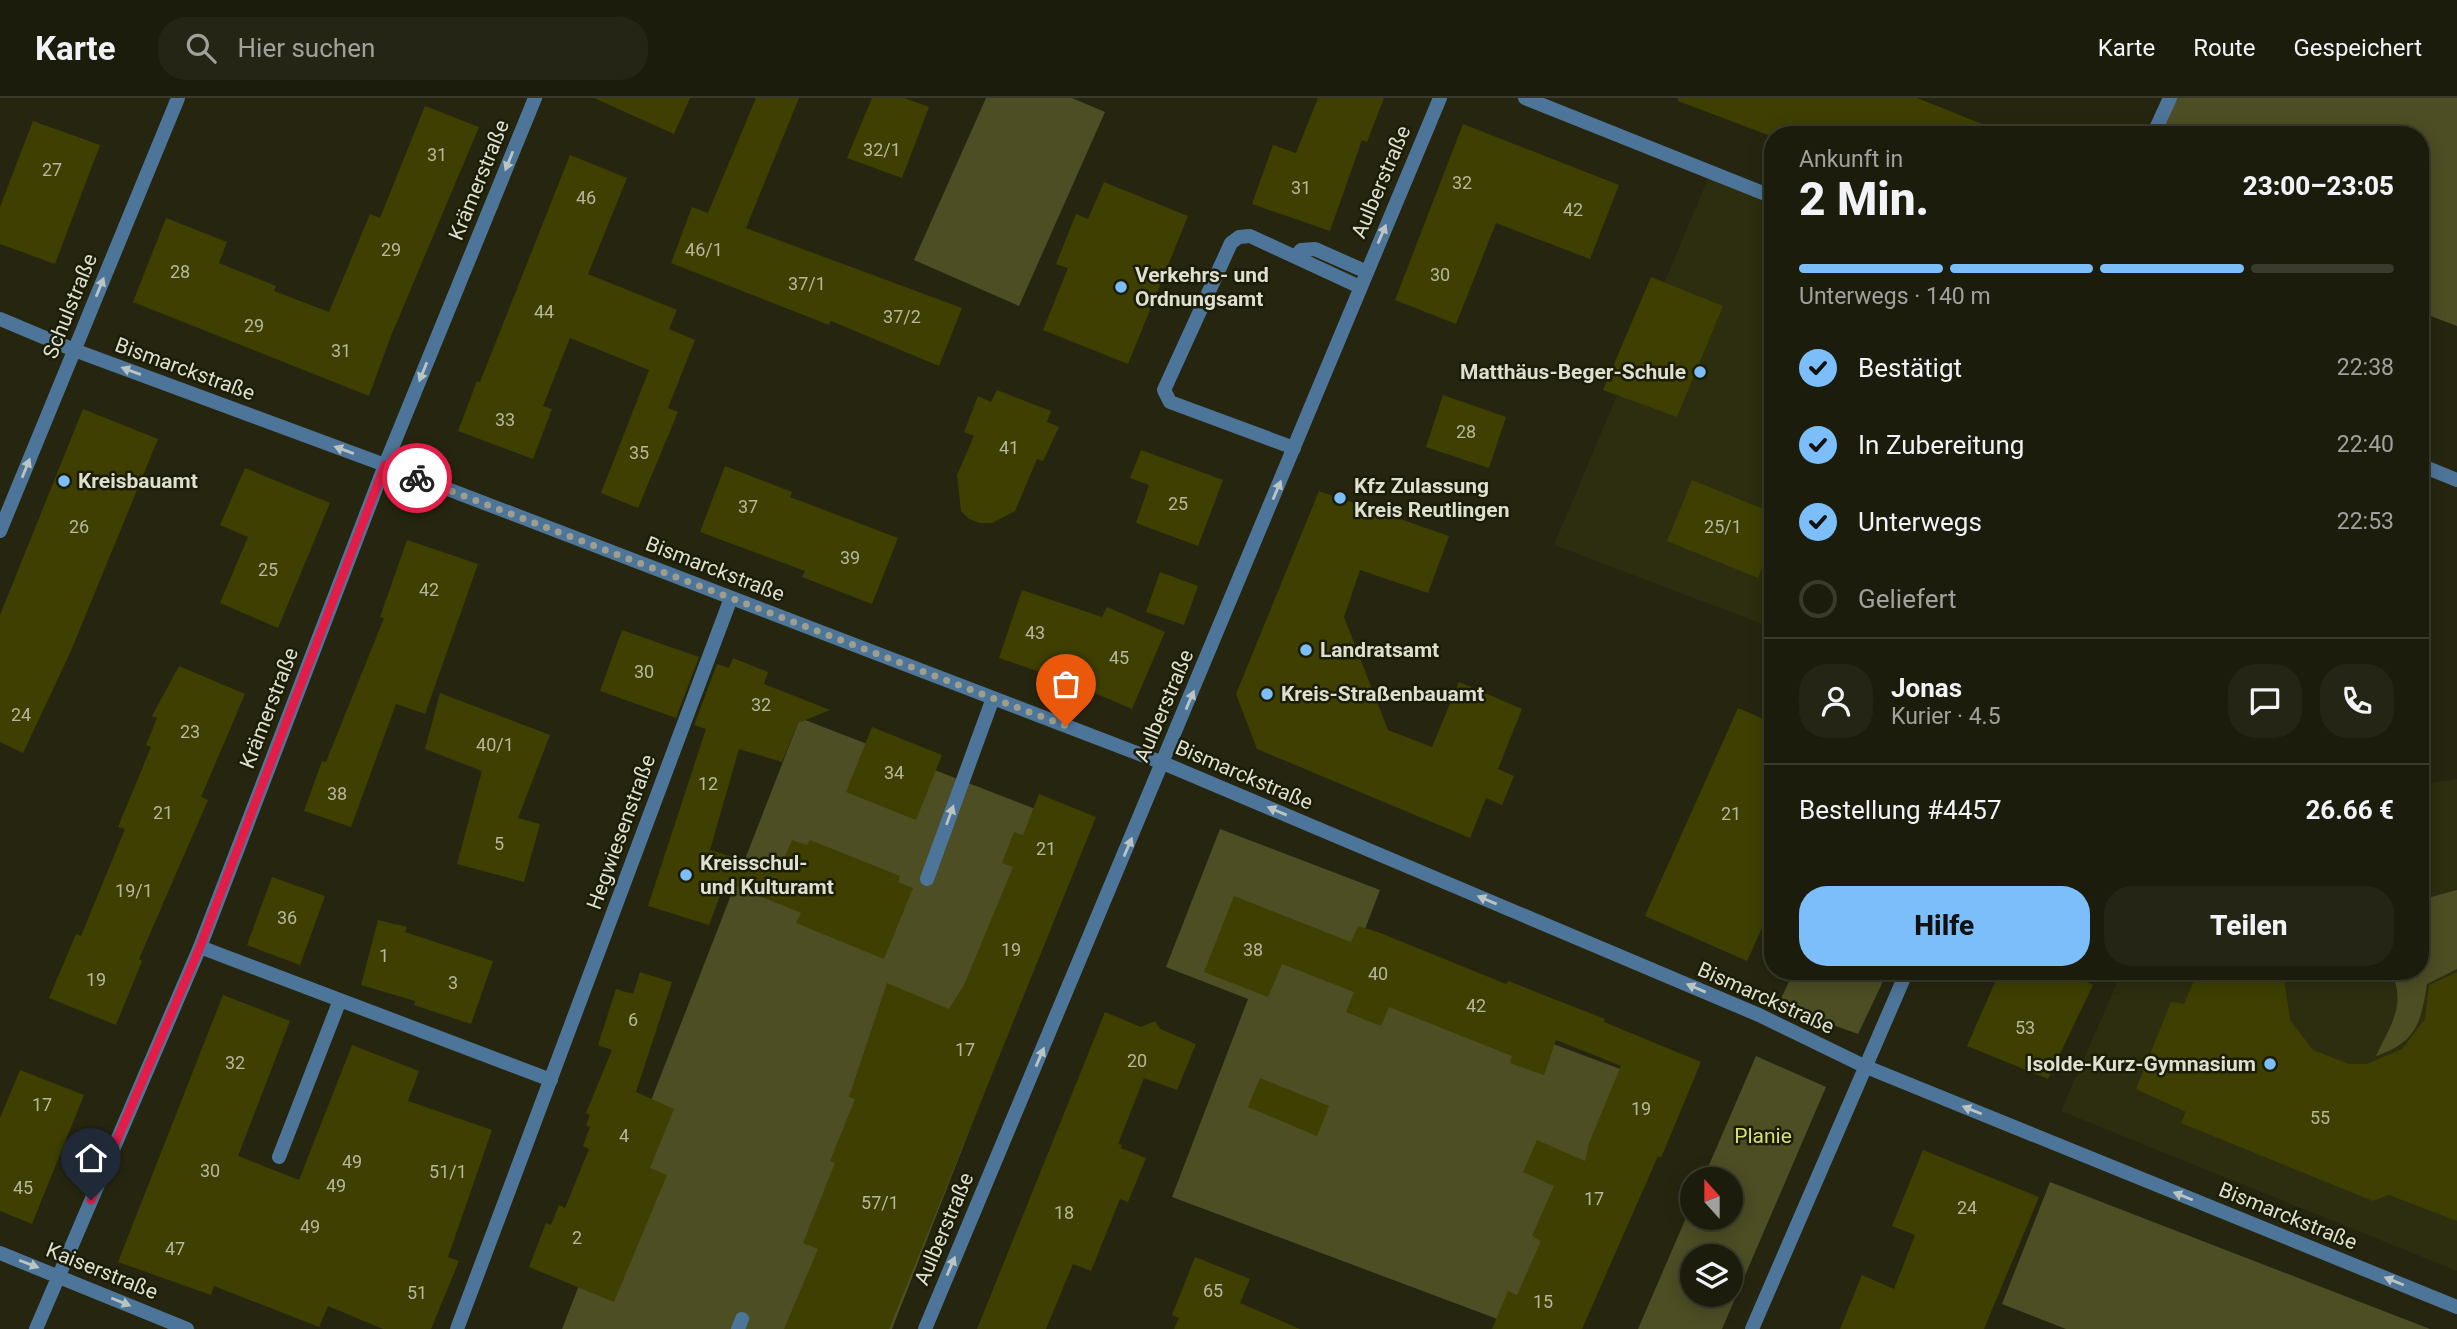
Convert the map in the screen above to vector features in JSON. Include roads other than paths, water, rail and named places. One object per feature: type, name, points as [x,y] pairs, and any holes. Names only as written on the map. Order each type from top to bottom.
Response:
[{"type":"street","name":"Schulstraße","points":[[0,531],[178,98]]},
{"type":"street","name":"Krämerstraße","points":[[36,1329],[200,947],[385,465],[535,98]]},
{"type":"street","name":"Aulberstraße","points":[[925,1329],[1440,98]]},
{"type":"street","points":[[1525,98],[1764,193]]},
{"type":"street","points":[[2157,126],[2170,98]]},
{"type":"street","points":[[1294,448],[1170,402],[1164,390],[1231,243],[1239,237],[1250,236],[1360,287]]},
{"type":"street","points":[[1295,257],[1301,250],[1315,248],[1367,272]]},
{"type":"street","name":"Bismarckstraße","points":[[0,319],[74,350],[385,465],[1163,763],[1759,1015],[1864,1066],[2457,1307]]},
{"type":"street","points":[[2429,469],[2457,480]]},
{"type":"street","name":"Hegwiesenstraße","points":[[457,1329],[731,598]]},
{"type":"street","points":[[927,879],[993,698]]},
{"type":"street","points":[[200,947],[551,1080]]},
{"type":"street","points":[[1752,1329],[1903,980]]},
{"type":"street","points":[[279,1157],[340,1000]]},
{"type":"street","name":"Kaiserstraße","points":[[0,1253],[187,1329]]},
{"type":"place","name":"Verkehrs- und Ordnungsamt","points":[[1121,287]]},
{"type":"place","name":"Matthäus-Beger-Schule","points":[[1700,372]]},
{"type":"place","name":"Kreisbauamt","points":[[64,481]]},
{"type":"place","name":"Kfz Zulassung Kreis Reutlingen","points":[[1340,498]]},
{"type":"place","name":"Landratsamt","points":[[1306,650]]},
{"type":"place","name":"Kreis-Straßenbauamt","points":[[1267,694]]},
{"type":"place","name":"Kreisschul- und Kulturamt","points":[[686,875]]},
{"type":"place","name":"Isolde-Kurz-Gymnasium","points":[[2270,1064]]},
{"type":"park label","name":"Planie","points":[[1763,1136]]}]
